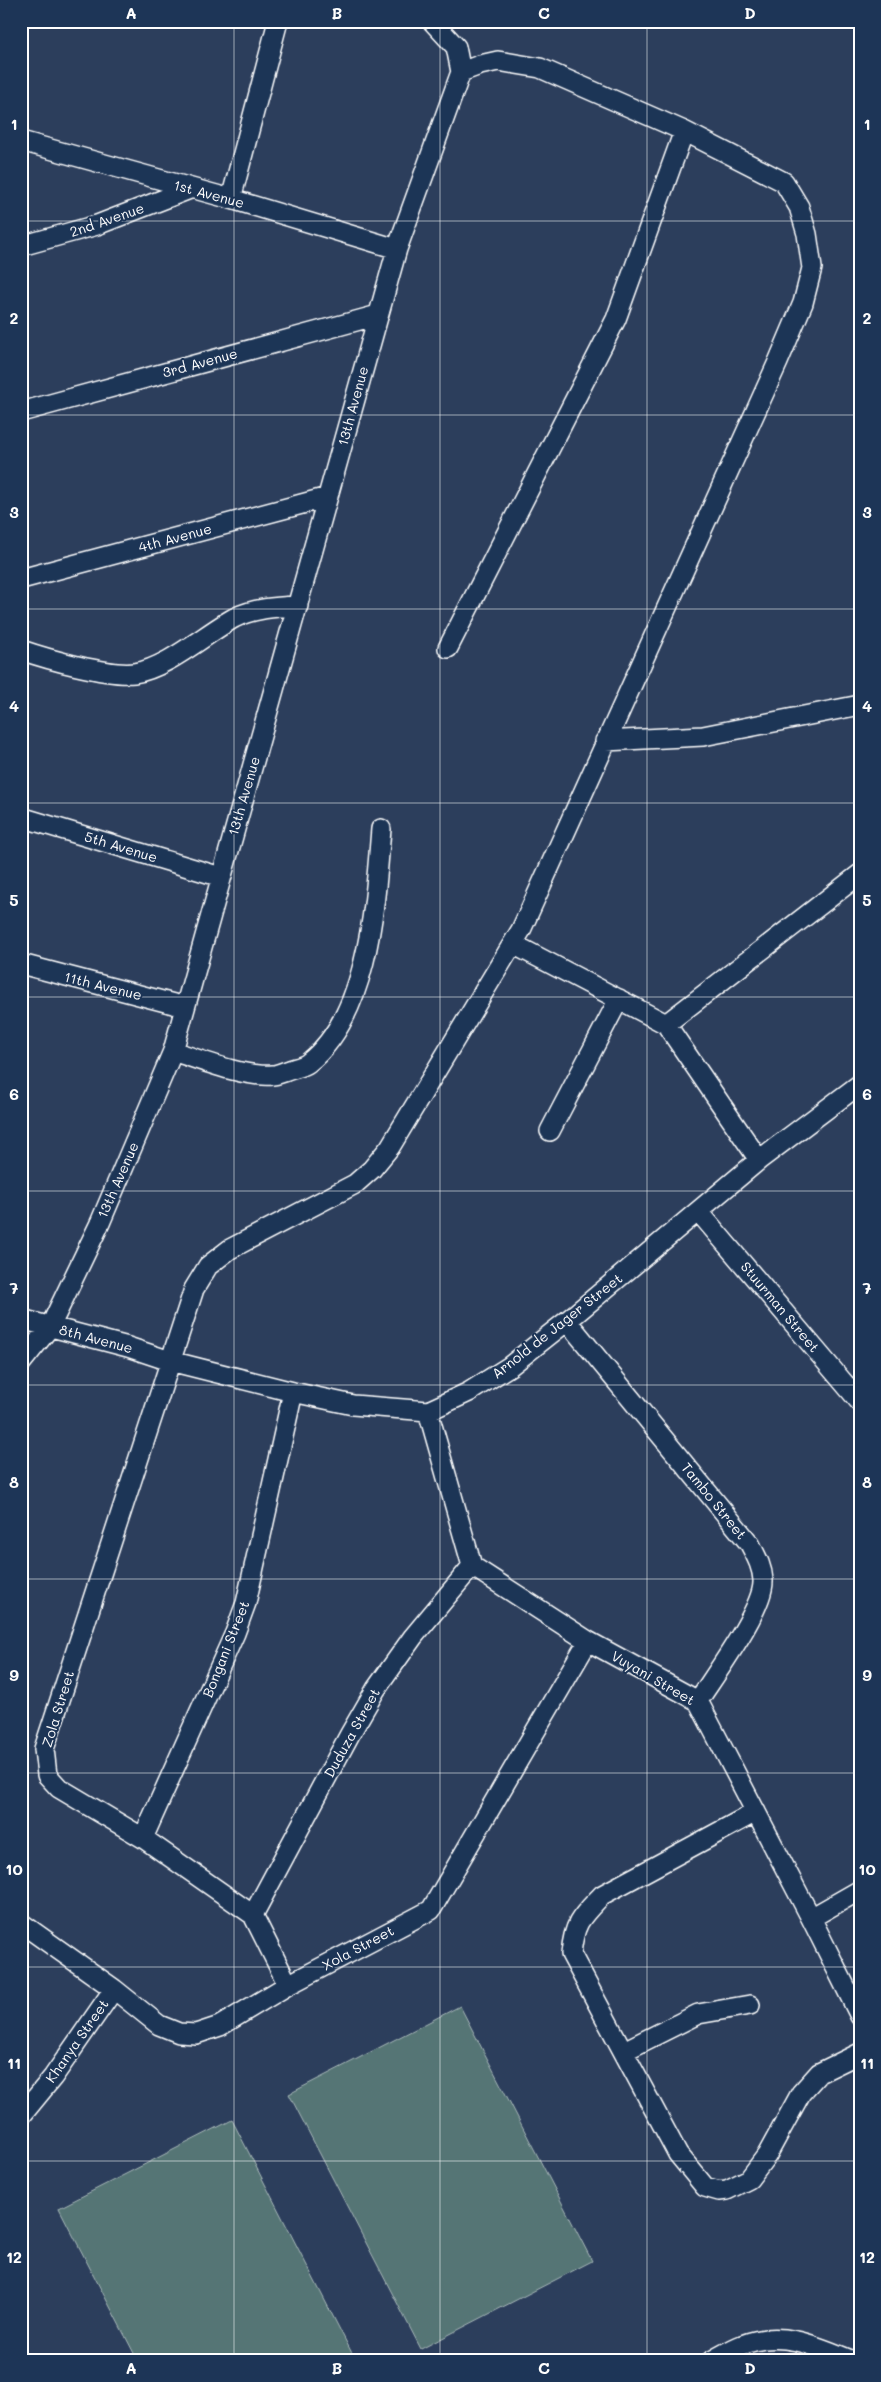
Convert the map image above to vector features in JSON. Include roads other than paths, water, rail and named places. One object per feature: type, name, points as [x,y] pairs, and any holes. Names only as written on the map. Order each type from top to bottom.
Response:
[{"type":"street","points":[[231,199],[278,21]]},
{"type":"street","points":[[432,21],[456,47],[461,72]]},
{"type":"street","name":"Zola Street","points":[[288,1985],[252,1915],[143,1838],[59,1788],[47,1775],[44,1750],[194,1289],[208,1266],[230,1250],[355,1184],[384,1154],[521,930],[778,362],[803,303],[812,268],[807,234],[799,207],[784,182],[684,131],[540,68],[498,61],[461,72]]},
{"type":"street","name":"13th Avenue","points":[[21,1363],[50,1327],[100,1223],[174,1051],[397,249],[461,72]]},
{"type":"street","points":[[448,648],[616,319],[684,131]]},
{"type":"street","name":"1st Avenue","points":[[21,141],[231,199],[397,249]]},
{"type":"street","name":"2nd Avenue","points":[[21,246],[97,225],[190,189]]},
{"type":"street","name":"3rd Avenue","points":[[21,412],[378,315]]},
{"type":"street","name":"4th Avenue","points":[[21,579],[328,497]]},
{"type":"street","points":[[21,650],[81,666],[123,673],[136,673],[155,666],[235,618],[260,609],[298,606]]},
{"type":"street","points":[[605,741],[703,736],[860,705]]},
{"type":"street","name":"5th Avenue","points":[[21,817],[221,877]]},
{"type":"street","points":[[174,1051],[235,1071],[273,1076],[308,1064],[332,1038],[354,996],[368,948],[376,892],[381,829]]},
{"type":"street","points":[[666,1024],[860,874]]},
{"type":"street","points":[[512,944],[666,1024],[759,1160]]},
{"type":"street","name":"11th Avenue","points":[[21,964],[185,1007]]},
{"type":"street","points":[[550,1131],[619,999]]},
{"type":"street","name":"Arnold de Jager Street","points":[[428,1412],[469,1392],[502,1371],[567,1321],[700,1212],[759,1160],[856,1094]]},
{"type":"street","name":"Stuurman Street","points":[[700,1212],[860,1402]]},
{"type":"street","name":"8th Avenue","points":[[21,1319],[128,1347],[170,1361]]},
{"type":"street","name":"Tambo Street","points":[[567,1321],[750,1544],[761,1565],[763,1582],[757,1604],[742,1632],[698,1701]]},
{"type":"street","points":[[170,1361],[352,1405],[428,1412],[472,1566]]},
{"type":"street","name":"Bongani Street","points":[[143,1838],[236,1633],[246,1603],[293,1392]]},
{"type":"street","name":"Vuyani Street","points":[[472,1566],[588,1641],[698,1701],[860,2016]]},
{"type":"street","name":"Duduza Street","points":[[252,1915],[376,1689],[412,1637],[472,1566]]},
{"type":"street","name":"Xola Street","points":[[21,1923],[114,1989],[159,2024],[179,2033],[196,2034],[220,2026],[288,1985],[431,1910],[588,1641]]},
{"type":"street","points":[[756,1812],[602,1895],[582,1916],[573,1932],[572,1954],[678,2154],[705,2187],[719,2191],[738,2186],[749,2179],[766,2155],[801,2093],[819,2073],[860,2053]]},
{"type":"street","points":[[811,1918],[860,1890]]},
{"type":"street","name":"Khanya Street","points":[[21,2116],[52,2077],[114,1989]]},
{"type":"street","points":[[624,2051],[698,2014],[750,2005]]},
{"type":"street","points":[[711,2361],[742,2345],[765,2338],[787,2338],[813,2344],[853,2361]]}]
